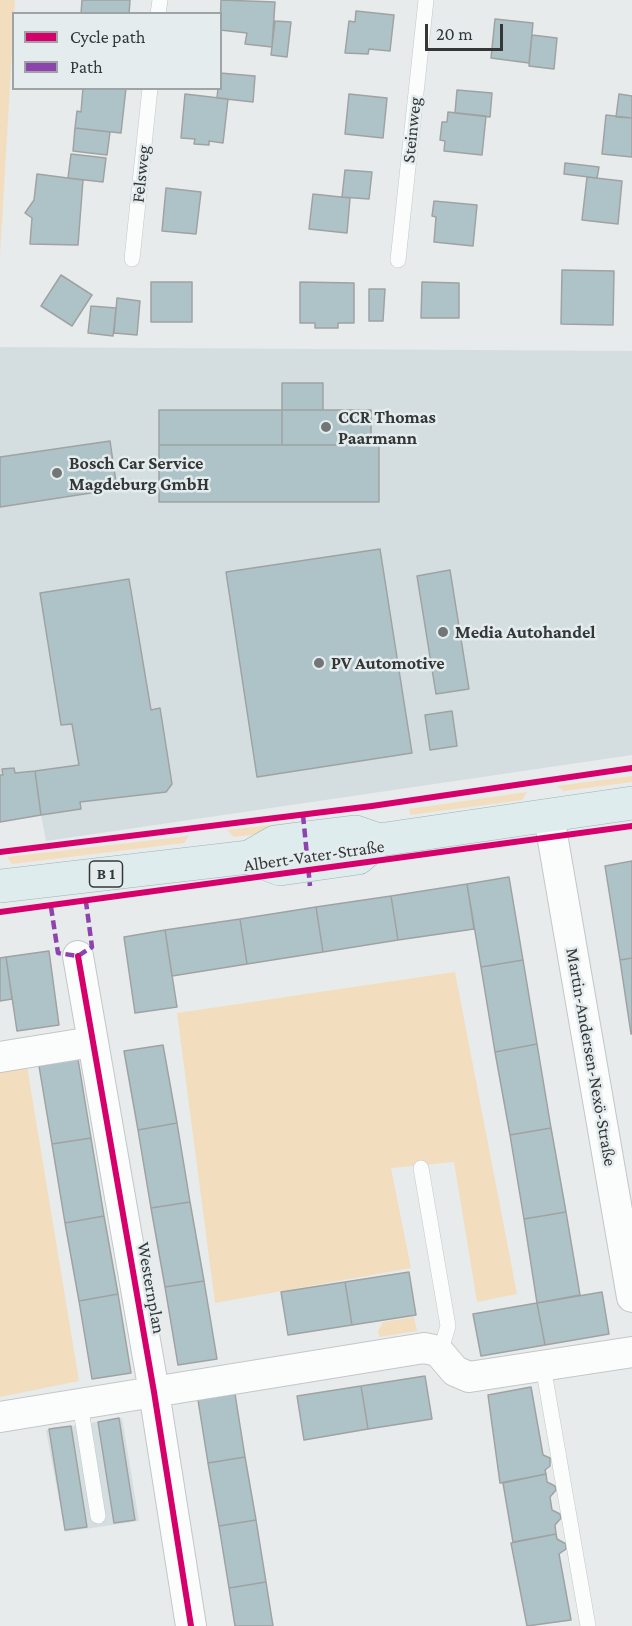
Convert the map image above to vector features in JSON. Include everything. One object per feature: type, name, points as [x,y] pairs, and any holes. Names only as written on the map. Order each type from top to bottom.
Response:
[{"type":"main road","name":"Albert-Vater-Straße","points":[[0,886],[249,857],[280,869],[358,858],[379,840],[549,817],[632,803]]},
{"type":"street","name":"Martin-Andersen-Nexö-Straße","points":[[549,817],[632,1297]]},
{"type":"street","name":"Westernplan","points":[[78,956],[154,1392],[191,1626]]},
{"type":"street","points":[[0,1058],[92,1042]]},
{"type":"street","points":[[0,1417],[424,1348],[440,1353],[456,1371],[469,1377],[632,1352]]},
{"type":"lane","name":"Steinweg","points":[[398,260],[426,0]]},
{"type":"lane","name":"Felsweg","points":[[132,259],[150,90]]},
{"type":"lane","points":[[422,1168],[448,1326],[440,1353]]},
{"type":"lane","points":[[543,1366],[588,1626]]},
{"type":"lane","points":[[80,1404],[98,1516]]},
{"type":"shaded area","points":[[0,0],[15,0],[14,12],[12,12],[12,51],[0,256]]},
{"type":"shaded area","points":[[0,347],[632,351],[632,755],[46,841],[41,815],[0,822]]},
{"type":"shaded area","points":[[632,776],[632,782],[564,791],[557,786]]},
{"type":"shaded area","points":[[527,792],[522,800],[410,815],[409,809]]},
{"type":"shaded area","points":[[296,822],[295,830],[234,837],[227,830]]},
{"type":"shaded area","points":[[189,836],[184,843],[12,864],[7,857]]},
{"type":"shaded area","points":[[455,972],[517,1294],[477,1302],[454,1162],[391,1168],[411,1268],[215,1303],[177,1013]]},
{"type":"shaded area","points":[[26,1060],[79,1381],[0,1397],[0,1064]]},
{"type":"shaded area","points":[[414,1317],[417,1331],[379,1337],[378,1331],[383,1322]]},
{"type":"shaded area","points":[[122,1418],[139,1521],[65,1532],[46,1430]]},
{"type":"building","points":[[82,0],[130,0],[129,12],[81,12]]},
{"type":"building","points":[[221,0],[275,2],[272,47],[245,44],[247,33],[222,30]]},
{"type":"building","points":[[356,11],[394,15],[390,51],[369,49],[368,54],[345,53],[349,21],[355,22]]},
{"type":"building","points":[[495,19],[533,23],[529,63],[491,58]]},
{"type":"building","points":[[275,21],[291,22],[287,57],[271,55]]},
{"type":"building","points":[[532,35],[557,38],[554,69],[529,66]]},
{"type":"building","points":[[222,73],[255,76],[253,102],[217,98],[218,90],[222,90]]},
{"type":"building","points":[[83,90],[126,90],[121,133],[75,128],[77,111],[81,112]]},
{"type":"building","points":[[457,90],[492,93],[490,117],[455,113]]},
{"type":"building","points":[[185,94],[228,99],[223,143],[209,141],[209,145],[194,144],[195,139],[181,138]]},
{"type":"building","points":[[349,94],[387,98],[383,138],[345,134]]},
{"type":"building","points":[[619,94],[632,96],[632,118],[616,117]]},
{"type":"building","points":[[448,112],[486,116],[482,155],[444,151],[445,141],[440,140],[442,122],[447,122]]},
{"type":"building","points":[[606,115],[632,118],[632,157],[602,154]]},
{"type":"building","points":[[75,128],[110,132],[107,155],[73,151]]},
{"type":"building","points":[[71,154],[106,158],[103,182],[68,178]]},
{"type":"building","points":[[565,163],[599,167],[597,178],[564,174]]},
{"type":"building","points":[[345,170],[372,172],[369,199],[342,197]]},
{"type":"building","points":[[37,174],[83,180],[78,245],[30,244],[32,218],[25,213],[34,200]]},
{"type":"building","points":[[587,177],[622,181],[618,224],[582,220]]},
{"type":"building","points":[[166,188],[201,192],[196,234],[162,231]]},
{"type":"building","points":[[313,194],[350,198],[347,233],[309,229]]},
{"type":"building","points":[[434,201],[477,205],[473,246],[434,242],[436,217],[432,216]]},
{"type":"building","points":[[562,270],[614,271],[613,325],[561,324]]},
{"type":"building","points":[[61,275],[92,295],[72,326],[41,306]]},
{"type":"building","points":[[151,282],[192,282],[192,322],[151,322]]},
{"type":"building","points":[[300,282],[354,283],[354,323],[338,323],[338,328],[315,328],[315,323],[300,323]]},
{"type":"building","points":[[422,282],[459,283],[459,318],[421,318]]},
{"type":"building","points":[[369,289],[385,289],[383,321],[369,321]]},
{"type":"building","points":[[117,298],[140,301],[137,335],[114,333]]},
{"type":"building","points":[[91,306],[116,308],[113,336],[88,333]]},
{"type":"building","points":[[282,383],[323,383],[323,410],[282,410]]},
{"type":"building","points":[[159,410],[282,410],[282,445],[159,445]]},
{"type":"building","name":"CCR Thomas Paarmann","points":[[282,410],[371,410],[371,445],[282,445]]},
{"type":"building","name":"Bosch Car Service Magdeburg GmbH","points":[[110,441],[117,489],[0,507],[0,457]]},
{"type":"building","points":[[159,445],[379,445],[379,502],[159,502]]},
{"type":"building","name":"PV Automotive","points":[[380,549],[412,753],[257,777],[226,572]]},
{"type":"building","name":"Media Autohandel","points":[[450,570],[469,689],[436,694],[417,576]]},
{"type":"building","points":[[129,579],[151,710],[160,708],[172,784],[166,792],[80,802],[81,809],[41,815],[35,771],[79,765],[72,724],[61,725],[40,593]]},
{"type":"building","points":[[452,711],[457,746],[430,750],[425,715]]},
{"type":"building","points":[[14,768],[15,773],[35,771],[41,815],[0,822],[0,775],[3,775],[2,769]]},
{"type":"building","points":[[632,861],[632,958],[620,960],[605,866]]},
{"type":"building","points":[[509,877],[523,960],[481,967],[467,884]]},
{"type":"building","points":[[467,884],[474,929],[398,940],[391,896]]},
{"type":"building","points":[[391,896],[398,940],[323,952],[316,907]]},
{"type":"building","points":[[316,907],[323,952],[247,964],[240,919]]},
{"type":"building","points":[[240,919],[247,964],[172,976],[165,930]]},
{"type":"building","points":[[165,930],[177,1007],[135,1013],[124,937]]},
{"type":"building","points":[[49,951],[59,1025],[17,1031],[6,957]]},
{"type":"building","points":[[6,957],[12,999],[0,1001],[0,958]]},
{"type":"building","points":[[632,958],[632,1034],[631,1034],[620,960]]},
{"type":"building","points":[[523,960],[537,1044],[495,1052],[481,967]]},
{"type":"building","points":[[537,1044],[551,1128],[510,1135],[495,1052]]},
{"type":"building","points":[[163,1045],[177,1123],[138,1130],[124,1051]]},
{"type":"building","points":[[78,1059],[91,1138],[52,1144],[39,1066]]},
{"type":"building","points":[[177,1123],[190,1202],[151,1208],[138,1130]]},
{"type":"building","points":[[551,1128],[566,1212],[524,1219],[510,1135]]},
{"type":"building","points":[[91,1138],[104,1216],[65,1223],[52,1144]]},
{"type":"building","points":[[190,1202],[204,1281],[165,1287],[151,1208]]},
{"type":"building","points":[[566,1212],[580,1295],[537,1303],[524,1219]]},
{"type":"building","points":[[104,1216],[118,1294],[79,1301],[65,1223]]},
{"type":"building","points":[[409,1272],[416,1315],[352,1325],[345,1282]]},
{"type":"building","points":[[204,1281],[217,1359],[178,1365],[165,1287]]},
{"type":"building","points":[[345,1282],[352,1325],[288,1335],[281,1292]]},
{"type":"building","points":[[602,1292],[609,1334],[545,1345],[537,1303]]},
{"type":"building","points":[[118,1294],[131,1373],[92,1379],[79,1301]]},
{"type":"building","points":[[537,1303],[545,1345],[481,1356],[473,1314]]},
{"type":"building","points":[[425,1376],[432,1419],[368,1429],[361,1386]]},
{"type":"building","points":[[361,1386],[368,1429],[304,1440],[297,1396]]},
{"type":"building","points":[[531,1387],[543,1455],[550,1458],[550,1466],[545,1470],[546,1474],[500,1483],[488,1395]]},
{"type":"building","points":[[235,1394],[245,1457],[208,1463],[198,1400]]},
{"type":"building","points":[[119,1418],[135,1520],[114,1523],[98,1422]]},
{"type":"building","points":[[71,1426],[87,1527],[65,1530],[49,1429]]},
{"type":"building","points":[[245,1457],[256,1520],[219,1526],[208,1463]]},
{"type":"building","points":[[546,1474],[547,1482],[555,1486],[556,1490],[550,1497],[552,1510],[560,1514],[561,1518],[555,1525],[556,1534],[513,1542],[503,1483]]},
{"type":"building","points":[[256,1520],[266,1582],[229,1588],[219,1526]]},
{"type":"building","points":[[556,1534],[557,1539],[566,1544],[566,1549],[559,1554],[571,1620],[527,1626],[511,1543]]},
{"type":"building","points":[[266,1582],[273,1626],[235,1626],[229,1588]]},
{"type":"marked path","points":[[303,815],[310,886]]},
{"type":"marked path","points":[[51,907],[58,953],[78,956],[92,947],[86,902]]},
{"type":"cycle path","points":[[0,852],[372,806],[632,768]]},
{"type":"cycle path","points":[[0,912],[632,826]]},
{"type":"cycle path","points":[[78,956],[154,1392],[191,1626]]},
{"type":"place","name":"CCR Thomas Paarmann","points":[[326,427]]},
{"type":"place","name":"Bosch Car Service Magdeburg GmbH","points":[[57,473]]},
{"type":"place","name":"Media Autohandel","points":[[443,632]]},
{"type":"place","name":"PV Automotive","points":[[319,663]]}]
